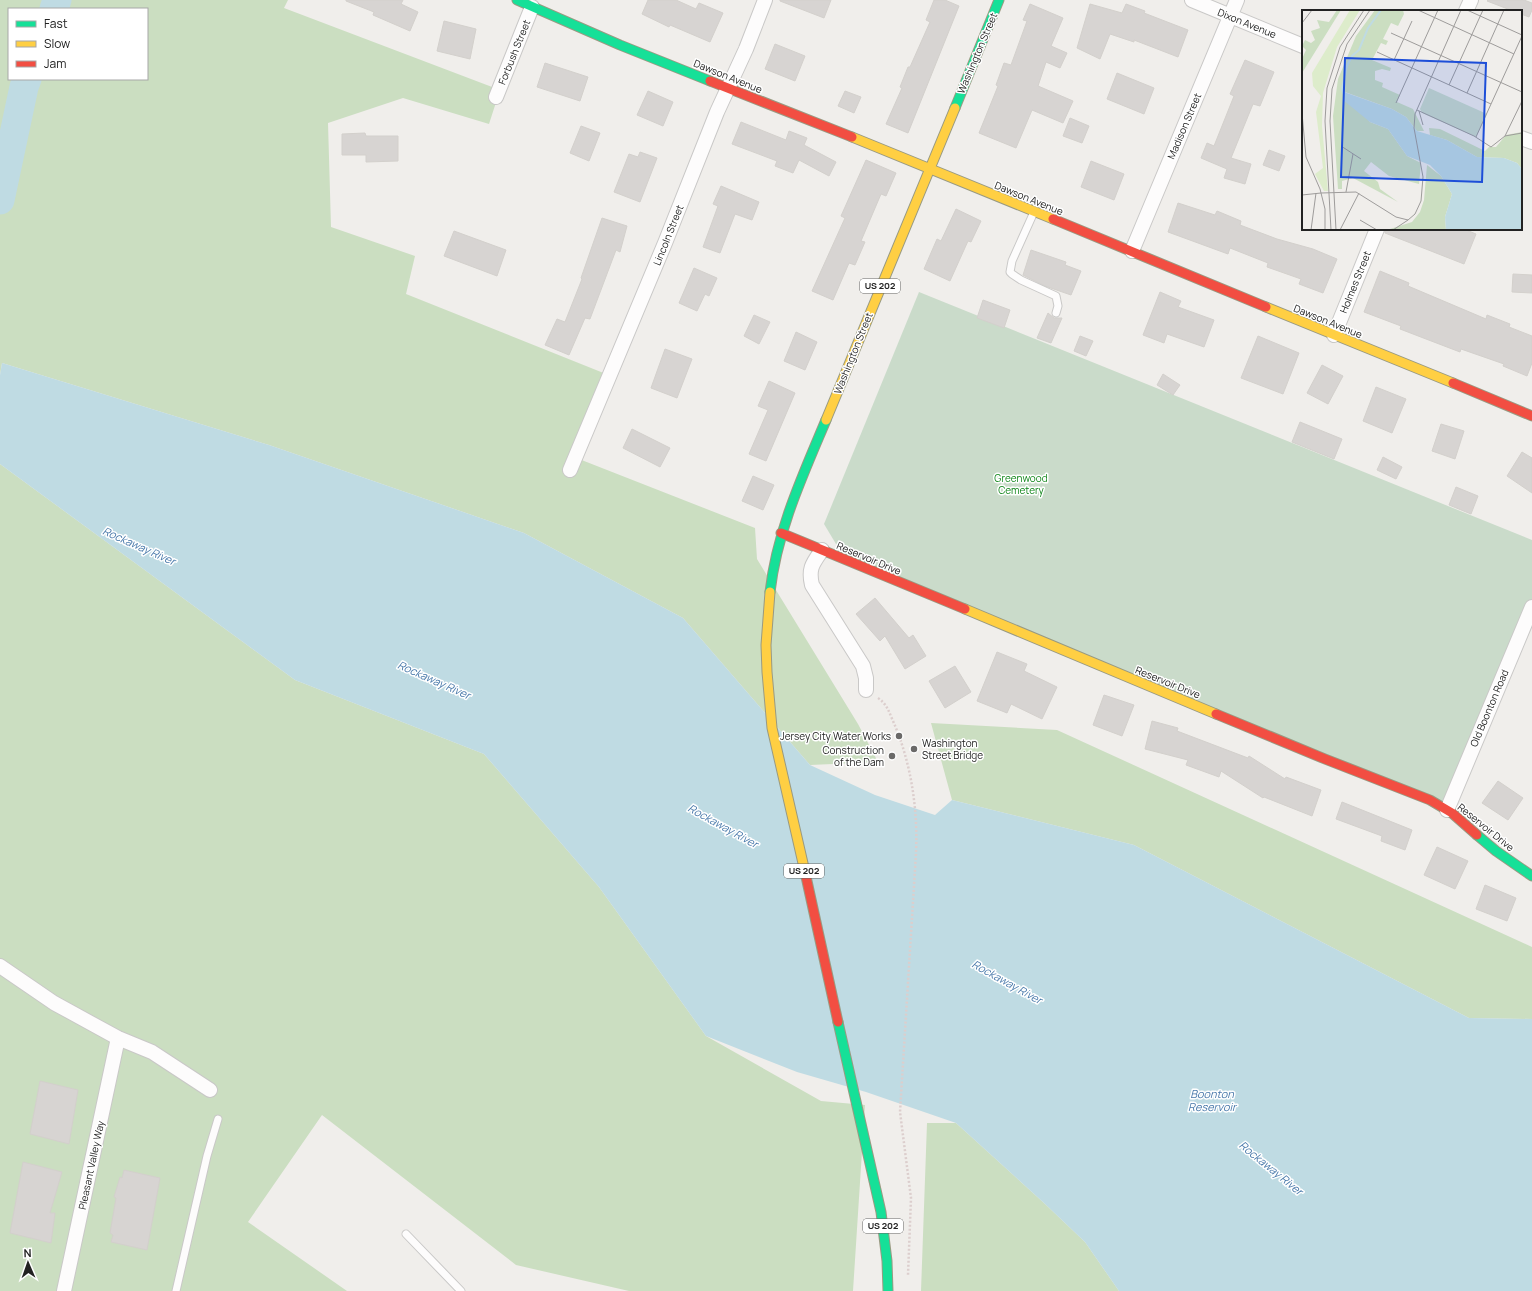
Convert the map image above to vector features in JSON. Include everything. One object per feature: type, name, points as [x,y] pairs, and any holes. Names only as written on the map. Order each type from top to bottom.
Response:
[{"type":"street","name":"Lincoln Street","points":[[570,470],[728,88],[746,49],[765,0]]},
{"type":"street","name":"Washington Street","points":[[888,1291],[885,1237],[881,1212],[772,728],[766,651],[766,625],[772,575],[781,533],[789,509],[928,168],[999,0]]},
{"type":"street","name":"Dixon Avenue","points":[[1192,0],[1302,46]]},
{"type":"street","name":"Madison Street","points":[[1132,251],[1237,0]]},
{"type":"street","points":[[1466,10],[1471,0]]},
{"type":"street","name":"Dawson Avenue","points":[[526,3],[620,45],[928,168],[1532,416]]},
{"type":"street","name":"Forbush Street","points":[[496,98],[526,3]]},
{"type":"street","points":[[1522,138],[1532,142]]},
{"type":"street","name":"Holmes Street","points":[[1334,335],[1377,230]]},
{"type":"street","name":"Reservoir Drive","points":[[781,533],[1311,753],[1430,800],[1447,810],[1496,851],[1532,876]]},
{"type":"street","points":[[822,550],[813,562],[809,574],[812,585],[863,666],[866,678],[866,690]]},
{"type":"street","name":"Old Boonton Road","points":[[1447,810],[1532,607]]},
{"type":"street","points":[[0,966],[54,1004],[118,1038],[152,1052],[210,1090]]},
{"type":"street","name":"Pleasant Valley Way","points":[[64,1291],[118,1038]]},
{"type":"lane","points":[[1035,212],[1012,261],[1010,272],[1021,280],[1056,296],[1058,306],[1056,313]]},
{"type":"lane","points":[[176,1291],[207,1156],[218,1118]]},
{"type":"lane","points":[[406,1234],[461,1291]]},
{"type":"path","points":[[866,690],[884,702],[898,732],[913,794],[917,836],[900,1112],[910,1198],[908,1278]]},
{"type":"green space","points":[[0,0],[288,0],[284,8],[500,90],[489,124],[403,98],[328,123],[331,227],[415,256],[406,294],[611,376],[579,459],[755,528],[757,559],[858,724],[878,762],[810,765],[683,618],[524,533],[269,445],[2,363],[0,375]]},
{"type":"green space","name":"Greenwood Cemetery","points":[[919,292],[1532,540],[1532,618],[1451,807],[848,564],[824,524]]},
{"type":"green space","points":[[0,464],[295,680],[484,754],[599,887],[706,1036],[821,1101],[865,1105],[853,1291],[629,1291],[516,1265],[322,1115],[248,1222],[347,1291],[0,1291]]},
{"type":"green space","points":[[931,723],[1057,730],[1532,947],[1532,1019],[1469,1018],[1134,845],[952,800]]},
{"type":"green space","points":[[927,1123],[956,1123],[1085,1242],[1119,1291],[921,1291]]},
{"type":"water","name":"Boonton Reservoir","points":[[2,363],[269,445],[524,533],[683,618],[810,765],[875,795],[935,815],[952,800],[1134,845],[1469,1018],[1532,1019],[1532,1291],[1119,1291],[1085,1242],[956,1123],[866,1092],[797,1072],[706,1036],[599,887],[484,754],[295,680],[0,464],[0,375]]},
{"type":"building","points":[[346,0],[403,0],[401,4],[418,12],[410,31],[373,15],[374,12]]},
{"type":"building","points":[[648,0],[676,0],[696,9],[699,3],[723,13],[710,42],[670,25],[669,27],[642,14]]},
{"type":"building","points":[[780,0],[831,0],[824,18]]},
{"type":"building","points":[[934,0],[945,0],[959,6],[908,133],[886,124],[902,88],[900,87],[908,67],[910,67],[930,22],[926,20]]},
{"type":"building","points":[[1524,0],[1532,3],[1532,10],[1529,17],[1522,14],[1522,10],[1510,10],[1487,1]]},
{"type":"building","points":[[1030,4],[1063,18],[1051,46],[1067,53],[1060,68],[1046,62],[1038,86],[1073,101],[1063,123],[1032,110],[1016,148],[979,133],[998,86],[996,85],[1004,63],[1011,65],[1027,21],[1023,20]]},
{"type":"building","points":[[1090,4],[1122,13],[1126,4],[1145,11],[1144,13],[1188,30],[1178,57],[1134,40],[1134,42],[1110,34],[1100,59],[1077,48]]},
{"type":"building","points":[[444,21],[476,29],[470,59],[437,51]]},
{"type":"building","points":[[775,44],[805,56],[795,81],[765,69]]},
{"type":"building","points":[[1245,60],[1274,72],[1260,106],[1253,104],[1231,158],[1251,164],[1245,184],[1224,178],[1227,169],[1201,158],[1207,143],[1214,146],[1234,96],[1230,94]]},
{"type":"building","points":[[545,63],[588,77],[580,101],[537,87]]},
{"type":"building","points":[[1117,73],[1154,88],[1144,114],[1107,99]]},
{"type":"building","points":[[648,91],[673,102],[663,126],[637,115]]},
{"type":"building","points":[[845,91],[861,97],[854,113],[838,106]]},
{"type":"building","points":[[1070,118],[1089,126],[1082,143],[1063,136]]},
{"type":"building","points":[[741,122],[786,140],[789,131],[807,138],[804,145],[836,162],[829,176],[799,160],[793,173],[775,166],[777,161],[732,144]]},
{"type":"building","points":[[581,126],[600,133],[589,161],[570,153]]},
{"type":"building","points":[[365,133],[366,136],[398,136],[398,161],[366,162],[366,155],[342,155],[342,134]]},
{"type":"building","points":[[1269,150],[1285,156],[1279,171],[1263,165]]},
{"type":"building","points":[[640,152],[657,158],[640,202],[614,192],[629,154],[638,157]]},
{"type":"building","points":[[866,160],[896,173],[886,196],[881,194],[861,241],[865,242],[855,265],[849,263],[833,300],[812,291],[845,218],[841,216]]},
{"type":"building","points":[[1091,161],[1124,174],[1114,200],[1081,187]]},
{"type":"building","points":[[721,186],[759,202],[752,220],[735,214],[720,253],[703,247],[718,206],[713,204]]},
{"type":"building","points":[[1178,203],[1215,215],[1217,211],[1241,221],[1240,225],[1277,239],[1313,249],[1337,259],[1323,293],[1299,284],[1301,279],[1267,267],[1268,263],[1230,248],[1228,254],[1168,232]]},
{"type":"building","points":[[956,209],[981,221],[971,242],[968,241],[950,281],[924,269],[937,239],[941,241]]},
{"type":"building","points":[[602,218],[627,226],[620,252],[616,250],[590,319],[585,318],[569,355],[545,345],[557,319],[565,322],[582,279],[581,278]]},
{"type":"building","points":[[1385,230],[1466,230],[1476,234],[1464,264],[1385,233]]},
{"type":"building","points":[[454,231],[506,250],[497,276],[444,256]]},
{"type":"building","points":[[1031,250],[1066,262],[1065,265],[1081,271],[1071,295],[1045,286],[1023,275]]},
{"type":"building","points":[[694,268],[717,278],[709,296],[705,294],[697,311],[679,303]]},
{"type":"building","points":[[1380,271],[1409,283],[1408,286],[1486,319],[1487,315],[1510,324],[1509,327],[1532,336],[1532,363],[1527,376],[1503,366],[1504,364],[1461,349],[1460,352],[1400,329],[1401,326],[1364,312]]},
{"type":"building","points":[[1513,274],[1532,275],[1532,293],[1512,292]]},
{"type":"building","points":[[1160,292],[1181,301],[1178,307],[1214,320],[1204,347],[1167,334],[1164,343],[1143,335]]},
{"type":"building","points":[[983,300],[1010,310],[1004,328],[977,318]]},
{"type":"building","points":[[1048,313],[1054,318],[1062,318],[1051,343],[1037,338]]},
{"type":"building","points":[[754,315],[770,322],[759,344],[744,336]]},
{"type":"building","points":[[796,332],[817,342],[805,370],[784,361]]},
{"type":"building","points":[[1080,336],[1093,341],[1086,356],[1074,351]]},
{"type":"building","points":[[1258,336],[1299,353],[1283,394],[1241,378]]},
{"type":"building","points":[[665,349],[692,359],[677,398],[651,388]]},
{"type":"building","points":[[1322,365],[1343,376],[1328,404],[1307,393]]},
{"type":"building","points":[[1163,374],[1180,385],[1173,395],[1157,385]]},
{"type":"building","points":[[769,381],[795,393],[766,461],[749,454],[768,410],[758,406]]},
{"type":"building","points":[[1376,387],[1406,399],[1392,433],[1363,421]]},
{"type":"building","points":[[1300,422],[1342,439],[1334,459],[1292,442]]},
{"type":"building","points":[[1441,424],[1464,431],[1455,459],[1432,451]]},
{"type":"building","points":[[632,429],[670,448],[660,467],[623,448]]},
{"type":"building","points":[[1522,452],[1532,458],[1532,493],[1507,476]]},
{"type":"building","points":[[1383,457],[1402,467],[1396,479],[1377,470]]},
{"type":"building","points":[[753,476],[774,485],[763,510],[742,501]]},
{"type":"building","points":[[1456,487],[1478,496],[1471,514],[1449,505]]},
{"type":"building","points":[[875,598],[909,638],[913,635],[926,656],[905,669],[885,636],[880,641],[856,614]]},
{"type":"building","points":[[997,652],[1027,664],[1024,671],[1057,687],[1042,719],[1011,704],[1007,713],[977,701]]},
{"type":"building","points":[[955,666],[971,692],[945,708],[929,681]]},
{"type":"building","points":[[1104,695],[1134,705],[1122,736],[1093,725]]},
{"type":"building","points":[[1152,721],[1178,728],[1177,731],[1248,758],[1249,756],[1285,779],[1286,777],[1321,790],[1312,816],[1264,797],[1263,798],[1221,771],[1219,777],[1186,765],[1188,760],[1145,749]]},
{"type":"building","points":[[1498,781],[1523,798],[1508,820],[1482,803]]},
{"type":"building","points":[[1342,802],[1412,830],[1405,850],[1381,841],[1382,836],[1336,819]]},
{"type":"building","points":[[1437,847],[1468,861],[1455,889],[1424,875]]},
{"type":"building","points":[[1485,885],[1516,898],[1507,921],[1476,909]]},
{"type":"building","points":[[40,1081],[78,1090],[69,1144],[30,1134]]},
{"type":"building","points":[[23,1162],[62,1172],[50,1213],[55,1213],[51,1243],[10,1233]]},
{"type":"building","points":[[124,1170],[160,1178],[147,1250],[111,1242],[113,1235],[110,1233],[116,1198],[114,1197],[120,1177],[122,1178]]},
{"type":"waterway","name":"Rockaway River","points":[[54,8],[57,0]]},
{"type":"waterway","name":"Rockaway River","points":[[0,200],[27,80]]},
{"type":"traffic: fast","points":[[517,0],[620,45],[710,81]]},
{"type":"traffic: fast","points":[[955,108],[999,0]]},
{"type":"traffic: fast","points":[[770,592],[773,569],[784,526],[826,420]]},
{"type":"traffic: fast","points":[[1477,835],[1496,851],[1532,876]]},
{"type":"traffic: fast","points":[[838,1022],[881,1212],[887,1261],[888,1291]]},
{"type":"traffic: slow","points":[[826,420],[955,108]]},
{"type":"traffic: slow","points":[[852,137],[1053,219]]},
{"type":"traffic: slow","points":[[1266,307],[1453,383]]},
{"type":"traffic: slow","points":[[770,592],[766,645],[772,728],[805,872]]},
{"type":"traffic: slow","points":[[965,609],[1216,714]]},
{"type":"traffic: jam","points":[[710,81],[852,137]]},
{"type":"traffic: jam","points":[[1053,219],[1266,307]]},
{"type":"traffic: jam","points":[[1453,383],[1532,416]]},
{"type":"traffic: jam","points":[[781,533],[965,609]]},
{"type":"traffic: jam","points":[[1216,714],[1430,800],[1452,813],[1477,835]]},
{"type":"traffic: jam","points":[[805,872],[838,1022]]},
{"type":"place","name":"Jersey City Water Works","points":[[899,736]]},
{"type":"place","name":"Washington Street Bridge","points":[[914,749]]},
{"type":"place","name":"Construction of the Dam","points":[[892,756]]}]
